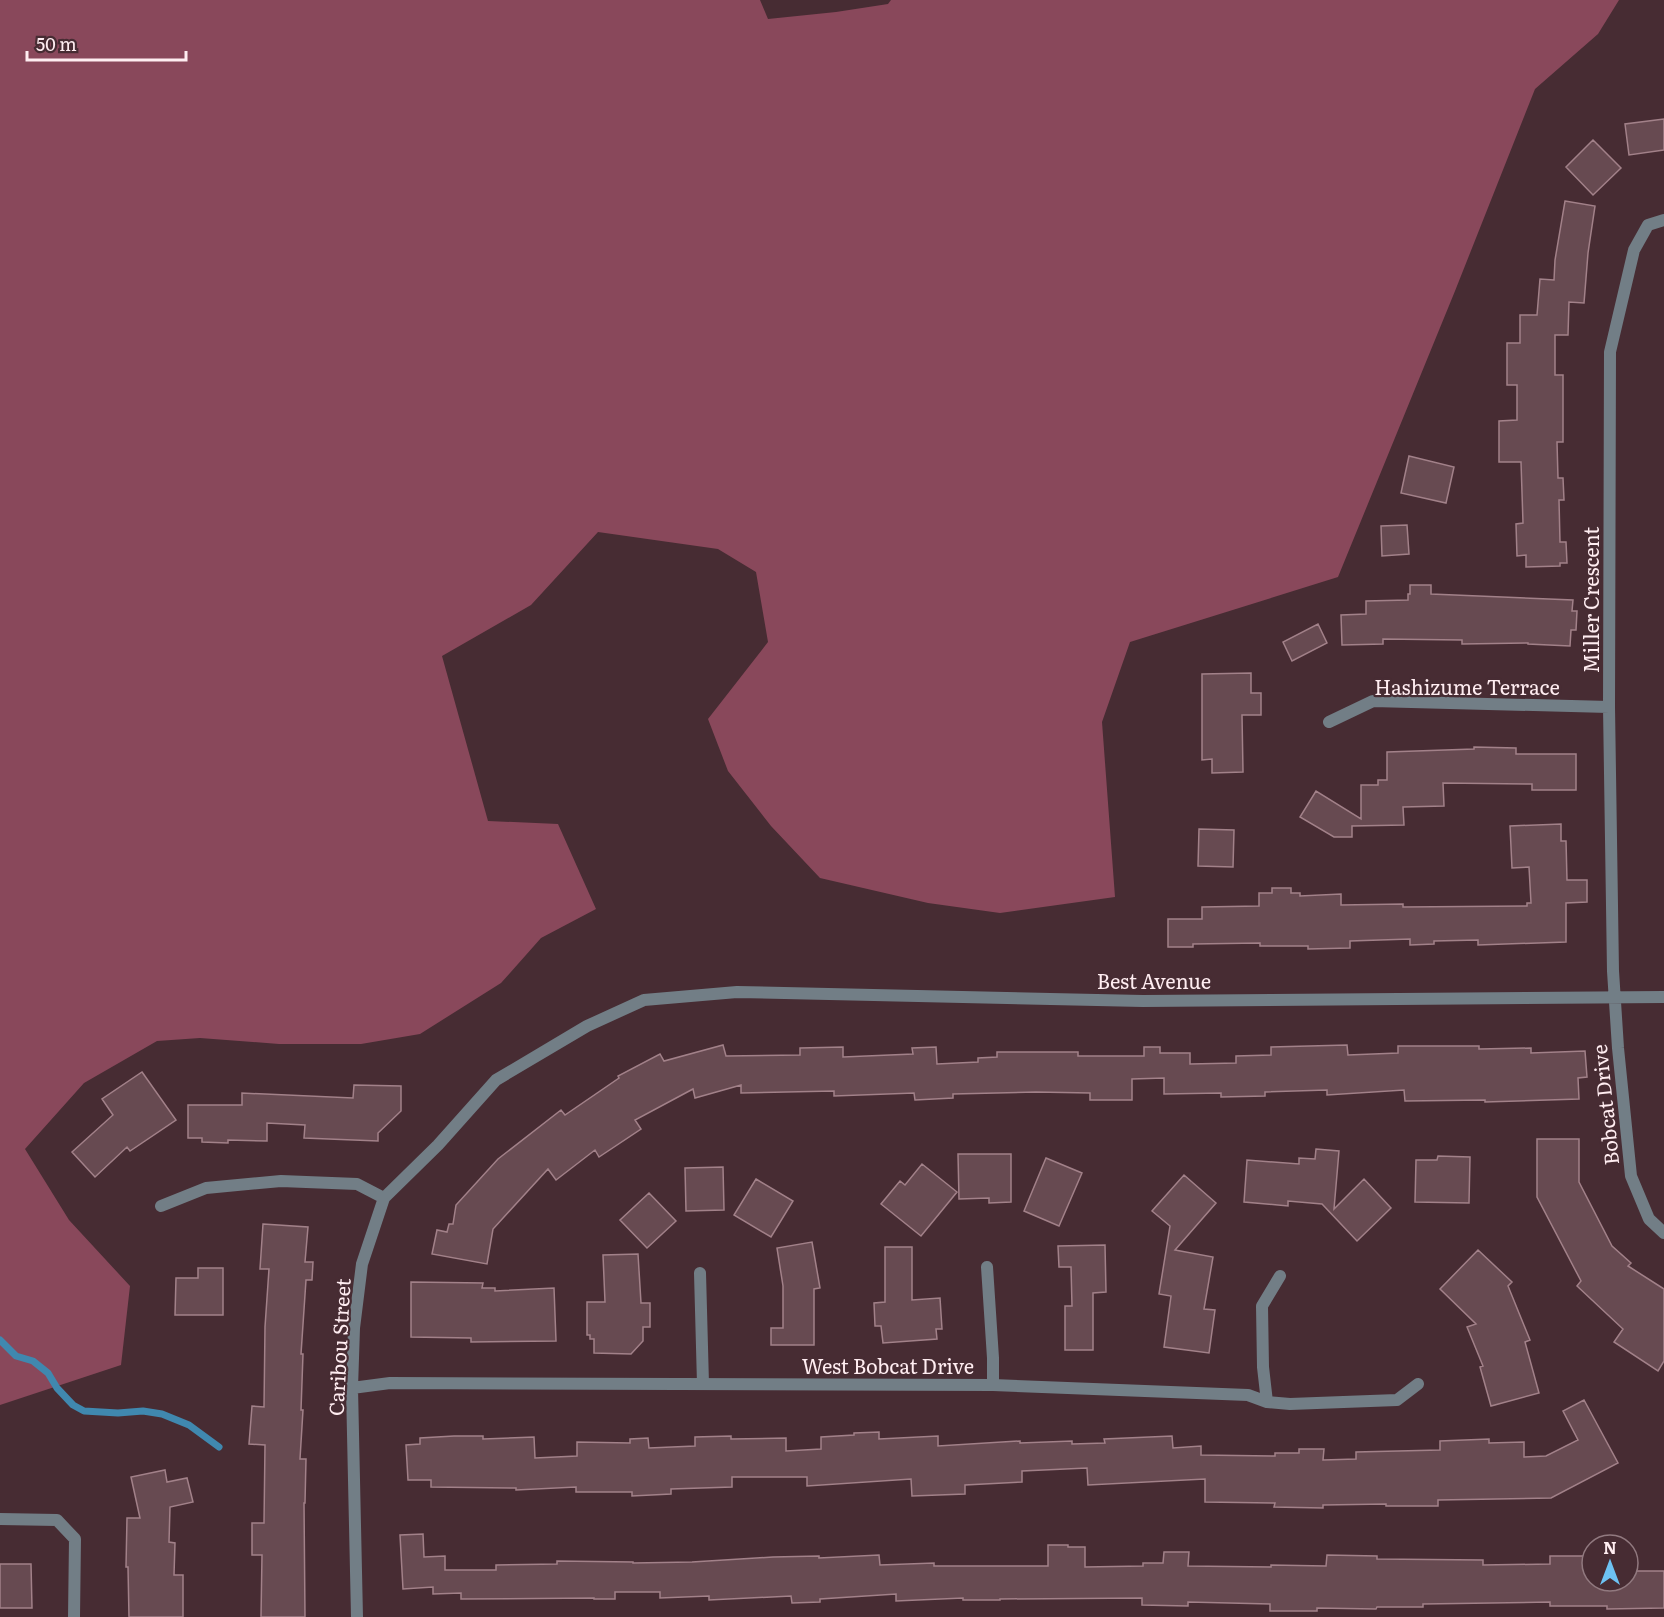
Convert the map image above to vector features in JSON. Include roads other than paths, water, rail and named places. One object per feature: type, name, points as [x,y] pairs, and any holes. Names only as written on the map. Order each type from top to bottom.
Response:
[{"type":"street","name":"Miller Crescent","points":[[1614,998],[1609,707],[1610,352],[1634,250],[1648,225],[1664,220]]},
{"type":"street","name":"Hashizume Terrace","points":[[1329,722],[1373,701],[1609,707]]},
{"type":"street","name":"Best Avenue","points":[[644,1000],[736,992],[1143,1001],[1664,997]]},
{"type":"street","name":"Bobcat Drive","points":[[1614,998],[1631,1176],[1649,1219],[1664,1233]]},
{"type":"street","name":"Caribou Street","points":[[357,1617],[352,1388],[354,1328],[362,1264],[384,1198],[438,1145],[496,1080],[587,1026],[644,1000]]},
{"type":"street","points":[[161,1206],[206,1188],[281,1181],[357,1184],[384,1198]]},
{"type":"street","points":[[987,1267],[993,1385]]},
{"type":"street","points":[[700,1273],[704,1384]]},
{"type":"street","points":[[1267,1402],[1263,1367],[1262,1306],[1280,1276]]},
{"type":"street","name":"West Bobcat Drive","points":[[352,1388],[390,1383],[993,1385],[1248,1395],[1267,1402],[1290,1404],[1396,1400],[1418,1384]]},
{"type":"street","points":[[0,1519],[57,1520],[75,1539],[74,1617]]},
{"type":"waterway","points":[[0,1340],[16,1356],[33,1361],[48,1373],[57,1388],[73,1405],[84,1411],[118,1413],[143,1411],[162,1414],[189,1425],[219,1447]]}]
